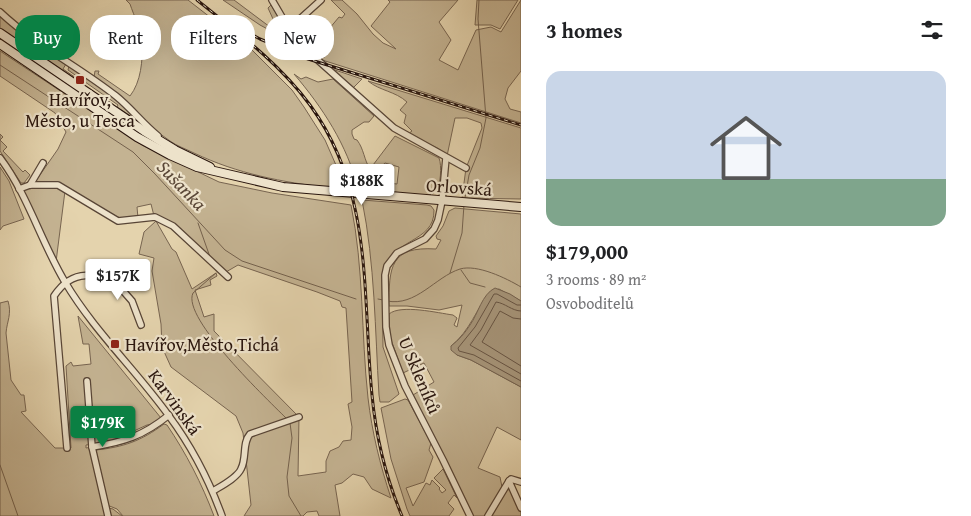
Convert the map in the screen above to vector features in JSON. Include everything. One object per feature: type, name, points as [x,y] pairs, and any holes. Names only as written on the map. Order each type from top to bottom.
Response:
[{"type":"main road","points":[[0,33],[144,131],[175,150],[230,176]]},
{"type":"main road","points":[[0,44],[153,146],[197,167],[230,176]]},
{"type":"main road","name":"Orlovská","points":[[230,176],[282,188],[521,208]]},
{"type":"street","points":[[272,0],[281,15]]},
{"type":"street","points":[[304,15],[321,0]]},
{"type":"street","points":[[0,12],[30,37],[115,96],[146,126],[175,150]]},
{"type":"street","points":[[317,60],[381,118],[401,133],[466,168]]},
{"type":"street","name":"Karvinská","points":[[0,158],[19,189],[65,282],[95,326],[169,415],[192,451],[213,491],[222,516]]},
{"type":"street","name":"U Skleníků","points":[[446,158],[442,201],[438,220],[433,231],[423,240],[399,251],[390,261],[385,275],[387,338],[405,386],[470,516]]},
{"type":"street","points":[[30,185],[43,163]]},
{"type":"street","points":[[19,189],[30,185],[58,185],[118,221],[154,217],[173,226],[228,277]]},
{"type":"street","points":[[67,448],[54,296],[65,282],[86,274],[129,287]]},
{"type":"street","points":[[115,282],[132,301],[141,325]]},
{"type":"street","points":[[86,381],[92,447],[108,516]]},
{"type":"street","points":[[92,447],[117,443],[147,432],[169,415]]},
{"type":"street","points":[[213,491],[241,470],[245,446],[250,434],[298,418]]},
{"type":"street","points":[[488,516],[509,481],[511,479],[521,482]]},
{"type":"street","points":[[509,481],[521,508]]},
{"type":"shaded area","points":[[126,0],[188,0],[207,15],[171,15],[171,60],[255,60],[255,53],[292,90],[304,107],[325,140],[346,188],[331,186],[330,188],[295,183],[244,172],[176,144],[160,134],[141,118],[94,77],[95,71],[99,71],[98,74],[130,96],[139,78],[142,60],[161,60],[161,15],[134,15],[130,4]]},
{"type":"shaded area","points":[[223,0],[234,0],[254,15],[245,15]]},
{"type":"shaded area","points":[[331,0],[342,0],[357,14],[373,34],[383,43],[396,49],[371,26],[390,2],[388,0],[458,0],[439,22],[451,40],[439,60],[458,70],[476,30],[491,27],[501,32],[521,0],[521,71],[508,88],[505,99],[510,109],[521,112],[521,123],[322,60],[334,60],[334,23],[345,14]]},
{"type":"shaded area","points":[[477,0],[518,0],[500,29],[491,25],[475,25]]},
{"type":"shaded area","points":[[271,5],[277,15],[271,15],[268,8]]},
{"type":"shaded area","points":[[0,14],[15,25],[15,38],[0,28]]},
{"type":"shaded area","points":[[255,16],[265,23],[265,28],[255,22]]},
{"type":"shaded area","points":[[0,37],[15,47],[15,50],[0,40]]},
{"type":"shaded area","points":[[0,51],[142,145],[219,182],[272,193],[351,205],[358,253],[370,411],[383,473],[391,498],[372,489],[364,477],[353,474],[342,483],[335,485],[340,516],[319,516],[317,511],[307,512],[303,516],[244,516],[251,505],[243,433],[236,416],[171,367],[162,347],[161,324],[152,271],[154,258],[139,254],[144,232],[156,221],[172,249],[176,252],[192,289],[216,273],[217,276],[210,280],[211,285],[195,290],[204,317],[214,314],[214,331],[299,417],[298,476],[326,472],[326,461],[330,451],[339,447],[343,441],[351,440],[352,427],[348,404],[352,402],[346,308],[342,307],[340,301],[238,265],[226,272],[175,226],[154,216],[151,204],[137,207],[138,218],[121,219],[59,183],[35,182],[58,149],[66,132],[55,113],[0,76]]},
{"type":"shaded area","points":[[29,60],[34,60],[110,111],[108,114]]},
{"type":"shaded area","points":[[47,60],[61,60],[66,64],[63,69],[79,80]]},
{"type":"shaded area","points":[[69,66],[114,97],[135,119],[68,70]]},
{"type":"shaded area","points":[[329,68],[362,79],[353,88]]},
{"type":"shaded area","points":[[294,74],[301,79],[306,77],[318,82],[333,79],[374,116],[369,122],[364,122],[352,130],[354,139],[359,143],[370,169],[395,136],[439,158],[439,186],[435,192],[427,195],[372,192],[379,182],[397,184],[399,167],[385,163],[374,173],[377,177],[375,179],[372,176],[358,188],[341,142],[315,100]]},
{"type":"shaded area","points":[[368,81],[521,128],[521,199],[462,198],[466,168],[482,128],[481,123],[467,118],[455,118],[447,156],[439,149],[408,134],[412,131],[404,123],[406,115],[400,110],[407,102],[398,95],[377,87]]},
{"type":"shaded area","points":[[0,140],[7,147],[3,151],[23,172],[25,170],[30,175],[24,183],[21,183],[0,151]]},
{"type":"shaded area","points":[[0,167],[9,181],[24,219],[3,226],[0,230]]},
{"type":"shaded area","points":[[29,187],[57,187],[65,191],[56,262],[22,190]]},
{"type":"shaded area","points":[[362,200],[427,205],[431,206],[434,210],[432,221],[427,229],[394,254],[387,263],[382,275],[383,347],[399,394],[389,402],[380,402],[379,395],[370,248]]},
{"type":"shaded area","points":[[455,208],[521,214],[521,301],[499,289],[491,291],[463,334],[451,346],[457,355],[471,360],[521,387],[521,440],[497,427],[478,468],[500,477],[502,487],[487,516],[473,516],[413,395],[434,382],[424,363],[403,373],[390,337],[389,314],[395,311],[411,309],[453,315],[457,318],[454,325],[457,327],[462,305],[439,310],[389,306],[390,280],[395,262],[401,255],[409,251],[436,249],[441,240],[437,239],[436,236],[443,226],[449,211]]},
{"type":"shaded area","points":[[8,301],[9,314],[6,333],[11,380],[21,395],[24,395],[26,411],[21,412],[55,448],[71,448],[66,366],[71,362],[73,366],[91,364],[89,344],[83,344],[78,316],[161,418],[154,424],[147,425],[125,435],[125,438],[86,445],[86,448],[92,447],[104,507],[113,509],[122,516],[0,516],[0,303]]},
{"type":"shaded area","points":[[405,399],[408,400],[431,443],[429,450],[433,457],[424,482],[406,488],[413,506],[426,483],[430,485],[432,480],[442,493],[446,490],[434,478],[443,469],[457,498],[454,495],[448,503],[454,509],[449,516],[410,516],[407,509],[391,459],[381,408]]},
{"type":"shaded area","points":[[164,424],[167,425],[187,458],[214,516],[123,516],[117,509],[107,505],[95,453],[96,450],[132,442],[148,435]]},
{"type":"shaded area","points":[[507,489],[513,493],[517,500],[521,516],[490,516]]},
{"type":"water","points":[[495,288],[521,301],[521,387],[471,360],[457,355],[451,350],[451,346],[470,325],[483,299]]},
{"type":"waterway","points":[[465,198],[469,175],[480,148],[486,118],[478,19],[479,0]]},
{"type":"waterway","name":"Sušanka","points":[[0,65],[133,152],[225,250],[242,261],[356,299]]},
{"type":"waterway","points":[[450,273],[462,233],[464,205]]},
{"type":"waterway","points":[[198,223],[210,257]]},
{"type":"waterway","name":"Sušanka","points":[[387,301],[407,300],[451,273],[467,268],[483,270],[521,287]]},
{"type":"waterway","points":[[461,270],[470,283],[485,287]]},
{"type":"waterway","points":[[216,273],[193,293],[193,305],[200,321],[229,359],[288,420]]},
{"type":"waterway","name":"Sušanka","points":[[378,299],[383,300]]},
{"type":"waterway","points":[[290,423],[292,438],[287,477],[289,496],[301,516]]},
{"type":"waterway","points":[[0,465],[18,516]]},
{"type":"railway","points":[[197,0],[257,49],[298,90],[310,105],[331,139],[345,173],[355,209],[361,245],[376,426],[382,457],[402,516]]},
{"type":"railway","points":[[255,36],[308,59],[521,125]]},
{"type":"place","name":"Havířov, Město, u Tesca","points":[[80,80]]},
{"type":"place","name":"Havířov,Město,Tichá","points":[[115,344]]}]
